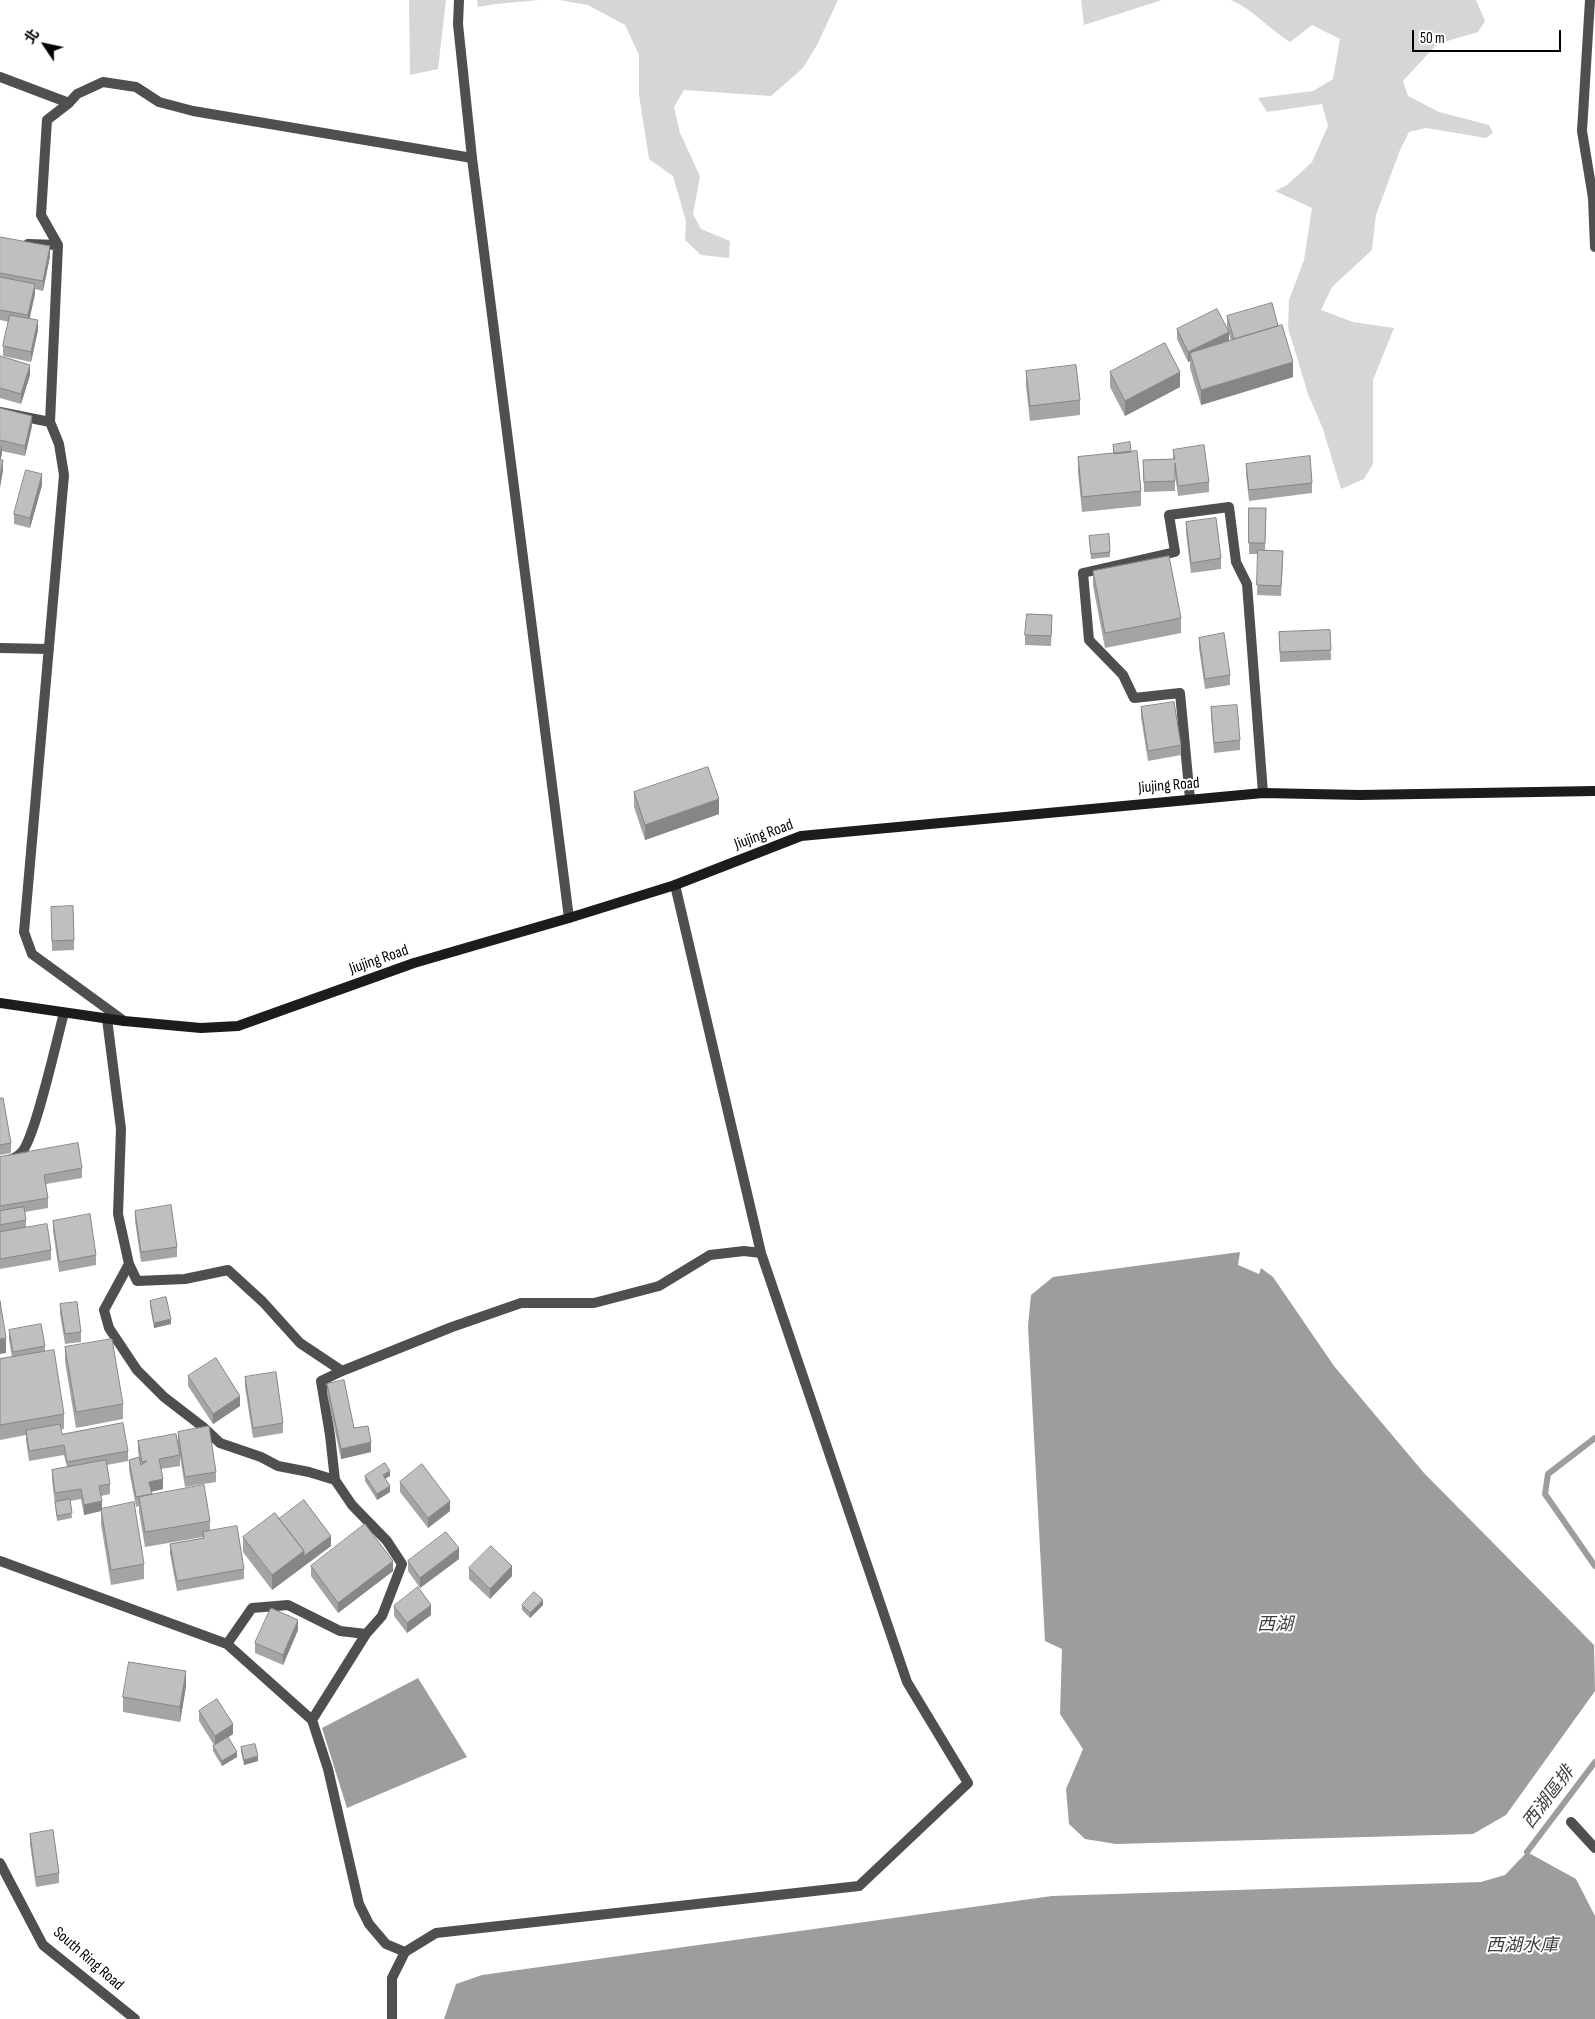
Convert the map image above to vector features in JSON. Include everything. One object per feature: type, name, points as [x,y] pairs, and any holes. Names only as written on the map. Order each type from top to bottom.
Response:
[{"type":"main road","name":"Jiujing Road","points":[[0,1002],[124,1021],[201,1028],[238,1026],[414,963],[675,885],[801,836],[1263,793],[1360,795],[1595,791]]},
{"type":"street","points":[[458,0],[458,24],[472,158],[568,918]]},
{"type":"street","points":[[1590,0],[1590,71],[1582,131],[1594,198],[1595,247]]},
{"type":"street","points":[[0,77],[69,103]]},
{"type":"street","points":[[124,1021],[32,954],[24,932],[64,475],[59,444],[50,422],[58,245],[41,215],[47,120],[69,103],[77,94],[103,82],[136,87],[159,102],[193,111],[472,158]]},
{"type":"street","points":[[19,244],[58,245]]},
{"type":"street","points":[[0,412],[50,422]]},
{"type":"street","points":[[1190,799],[1180,693],[1134,698],[1123,675],[1089,640],[1083,574],[1175,552],[1169,515],[1229,507],[1236,562],[1247,584],[1263,793]]},
{"type":"street","points":[[0,648],[49,649]]},
{"type":"street","points":[[392,2019],[392,1978],[405,1952],[436,1933],[859,1886],[968,1783],[907,1682],[761,1253],[675,885]]},
{"type":"street","points":[[0,1163],[12,1160],[22,1152],[32,1132],[64,1013]]},
{"type":"street","points":[[107,1019],[122,1129],[118,1214],[130,1264],[137,1281],[185,1278],[228,1270],[263,1302],[300,1343],[342,1371]]},
{"type":"street","points":[[312,1720],[366,1634],[382,1616],[402,1564],[387,1541],[352,1505],[335,1480],[330,1435],[320,1381],[452,1326],[521,1303],[594,1303],[660,1286],[710,1255],[744,1252],[761,1253]]},
{"type":"street","points":[[130,1264],[104,1310],[109,1328],[137,1370],[164,1397],[220,1442],[261,1457],[278,1466],[309,1472],[335,1480]]},
{"type":"street","points":[[0,1561],[227,1644],[312,1720],[328,1769],[359,1904],[369,1924],[386,1944],[405,1952]]},
{"type":"street","points":[[227,1644],[252,1608],[288,1605],[340,1630],[366,1634]]},
{"type":"street","points":[[1571,1822],[1595,1848]]},
{"type":"street","name":"South Ring Road","points":[[0,1863],[43,1945],[135,2019]]},
{"type":"shaded area","points":[[409,0],[446,0],[438,69],[410,75]]},
{"type":"shaded area","points":[[477,0],[540,0],[478,7]]},
{"type":"shaded area","points":[[559,0],[838,0],[817,45],[803,68],[771,96],[684,90],[674,107],[680,133],[700,176],[693,214],[701,229],[730,241],[729,258],[701,255],[685,240],[686,221],[673,176],[649,159],[639,95],[639,55],[625,25],[588,5]]},
{"type":"shaded area","points":[[1081,0],[1162,0],[1084,25]]},
{"type":"shaded area","points":[[1231,0],[1476,0],[1485,21],[1478,32],[1437,44],[1403,81],[1408,96],[1439,112],[1489,125],[1493,133],[1486,138],[1426,128],[1409,132],[1400,150],[1376,215],[1372,250],[1332,287],[1321,310],[1353,322],[1394,328],[1373,380],[1373,464],[1364,479],[1341,489],[1323,429],[1308,394],[1288,328],[1289,300],[1304,260],[1312,208],[1275,191],[1287,185],[1312,162],[1328,126],[1322,104],[1267,112],[1258,98],[1313,91],[1333,79],[1340,39],[1312,25],[1290,42],[1247,9]]},
{"type":"water","name":"西湖","points":[[1240,1252],[1238,1265],[1259,1274],[1261,1268],[1273,1277],[1334,1366],[1424,1473],[1594,1645],[1595,1691],[1506,1815],[1473,1834],[1116,1844],[1085,1839],[1069,1824],[1066,1789],[1083,1749],[1060,1714],[1062,1649],[1045,1641],[1028,1326],[1031,1295],[1053,1277]]},
{"type":"water","points":[[418,1678],[467,1757],[347,1808],[322,1728]]},
{"type":"water","name":"西湖水庫","points":[[1527,1852],[1576,1879],[1595,1916],[1595,2019],[444,2019],[456,1984],[482,1975],[1052,1896],[1481,1882],[1505,1875]]},
{"type":"building","points":[[0,237],[50,246],[43,281],[0,273]]},
{"type":"building","points":[[0,277],[35,284],[28,315],[0,310]]},
{"type":"building","points":[[1272,303],[1278,326],[1234,339],[1227,316]]},
{"type":"building","points":[[1217,309],[1229,332],[1188,352],[1177,329]]},
{"type":"building","points":[[10,315],[38,320],[31,352],[3,346]]},
{"type":"building","points":[[1282,325],[1293,362],[1201,390],[1190,353]]},
{"type":"building","points":[[1165,343],[1180,372],[1125,401],[1110,372]]},
{"type":"building","points":[[0,356],[30,365],[21,394],[0,388]]},
{"type":"building","points":[[1076,365],[1080,400],[1030,406],[1026,371]]},
{"type":"building","points":[[0,408],[32,416],[25,446],[0,440]]},
{"type":"building","points":[[1130,442],[1131,452],[1114,454],[1113,445]]},
{"type":"building","points":[[1204,445],[1209,482],[1178,486],[1175,463],[1175,481],[1144,482],[1143,460],[1175,459],[1173,450]]},
{"type":"building","points":[[1137,451],[1141,491],[1082,497],[1078,457]]},
{"type":"building","points":[[1310,456],[1312,483],[1249,490],[1246,464]]},
{"type":"building","points":[[0,460],[3,460],[0,477]]},
{"type":"building","points":[[26,470],[42,474],[30,518],[14,514]]},
{"type":"building","points":[[1249,508],[1266,508],[1265,543],[1249,543]]},
{"type":"building","points":[[1216,518],[1221,558],[1191,563],[1186,522]]},
{"type":"building","points":[[1109,534],[1110,552],[1091,554],[1089,536]]},
{"type":"building","points":[[1258,550],[1283,551],[1281,586],[1257,585]]},
{"type":"building","points":[[1169,556],[1181,618],[1105,633],[1093,571]]},
{"type":"building","points":[[1027,614],[1052,615],[1051,636],[1025,635]]},
{"type":"building","points":[[1330,630],[1331,650],[1280,652],[1279,632]]},
{"type":"building","points":[[1224,633],[1230,675],[1205,679],[1199,638]]},
{"type":"building","points":[[1174,702],[1181,745],[1148,751],[1141,707]]},
{"type":"building","points":[[1237,705],[1240,740],[1214,743],[1211,707]]},
{"type":"building","points":[[708,767],[719,799],[645,825],[634,792]]},
{"type":"building","points":[[73,906],[74,940],[52,941],[51,907]]},
{"type":"building","points":[[0,1098],[3,1098],[11,1143],[0,1145]]},
{"type":"building","points":[[78,1143],[82,1168],[44,1175],[48,1198],[0,1206],[0,1157]]},
{"type":"building","points":[[171,1205],[177,1247],[141,1252],[135,1211]]},
{"type":"building","points":[[24,1207],[26,1220],[0,1225],[0,1211]]},
{"type":"building","points":[[90,1214],[96,1255],[59,1262],[53,1221]]},
{"type":"building","points":[[47,1224],[51,1250],[0,1259],[0,1232]]},
{"type":"building","points":[[166,1297],[171,1319],[154,1323],[150,1301]]},
{"type":"building","points":[[0,1301],[6,1338],[0,1339]]},
{"type":"building","points":[[77,1302],[81,1332],[65,1334],[60,1304]]},
{"type":"building","points":[[41,1324],[45,1346],[13,1352],[9,1330]]},
{"type":"building","points":[[112,1339],[123,1404],[76,1412],[65,1347]]},
{"type":"building","points":[[54,1350],[64,1414],[0,1425],[0,1359]]},
{"type":"building","points":[[216,1358],[240,1396],[213,1414],[188,1376]]},
{"type":"building","points":[[276,1372],[283,1423],[253,1428],[245,1377]]},
{"type":"building","points":[[344,1380],[354,1428],[368,1426],[371,1442],[341,1449],[327,1384]]},
{"type":"building","points":[[123,1423],[128,1451],[67,1462],[64,1445],[29,1451],[26,1430],[60,1424],[62,1434]]},
{"type":"building","points":[[209,1426],[216,1472],[185,1477],[178,1432]]},
{"type":"building","points":[[176,1434],[180,1455],[159,1459],[163,1479],[149,1482],[152,1494],[136,1497],[129,1460],[139,1457],[141,1465],[147,1461],[142,1462],[138,1441]]},
{"type":"building","points":[[106,1460],[110,1484],[99,1486],[102,1501],[84,1505],[81,1489],[55,1493],[52,1470]]},
{"type":"building","points":[[385,1463],[390,1471],[383,1475],[390,1486],[377,1494],[365,1476]]},
{"type":"building","points":[[422,1464],[450,1501],[428,1518],[400,1482]]},
{"type":"building","points":[[204,1485],[210,1521],[145,1532],[139,1497]]},
{"type":"building","points":[[70,1499],[72,1513],[57,1516],[55,1502]]},
{"type":"building","points":[[304,1500],[331,1536],[304,1556],[304,1551],[279,1519]]},
{"type":"building","points":[[134,1502],[144,1564],[111,1570],[101,1509]]},
{"type":"building","points":[[275,1513],[304,1551],[272,1575],[243,1537]]},
{"type":"building","points":[[365,1524],[393,1561],[338,1603],[311,1566]]},
{"type":"building","points":[[237,1526],[244,1569],[177,1581],[170,1544],[204,1538],[203,1532]]},
{"type":"building","points":[[446,1532],[459,1548],[420,1578],[408,1561]]},
{"type":"building","points":[[491,1546],[512,1566],[490,1589],[469,1568]]},
{"type":"building","points":[[418,1587],[431,1605],[407,1623],[394,1606]]},
{"type":"building","points":[[534,1592],[543,1600],[530,1613],[522,1605]]},
{"type":"building","points":[[271,1608],[298,1620],[283,1655],[255,1643]]},
{"type":"building","points":[[129,1662],[186,1671],[180,1707],[123,1697]]},
{"type":"building","points":[[217,1699],[233,1724],[215,1736],[199,1711]]},
{"type":"building","points":[[228,1737],[237,1752],[222,1761],[213,1746]]},
{"type":"building","points":[[255,1744],[258,1756],[244,1760],[241,1747]]},
{"type":"building","points":[[53,1830],[59,1873],[36,1877],[30,1834]]},
{"type":"waterway","name":"西湖區排","points":[[1595,1438],[1548,1474],[1545,1494],[1595,1566]]},
{"type":"waterway","name":"西湖區排","points":[[1527,1852],[1595,1762]]}]
